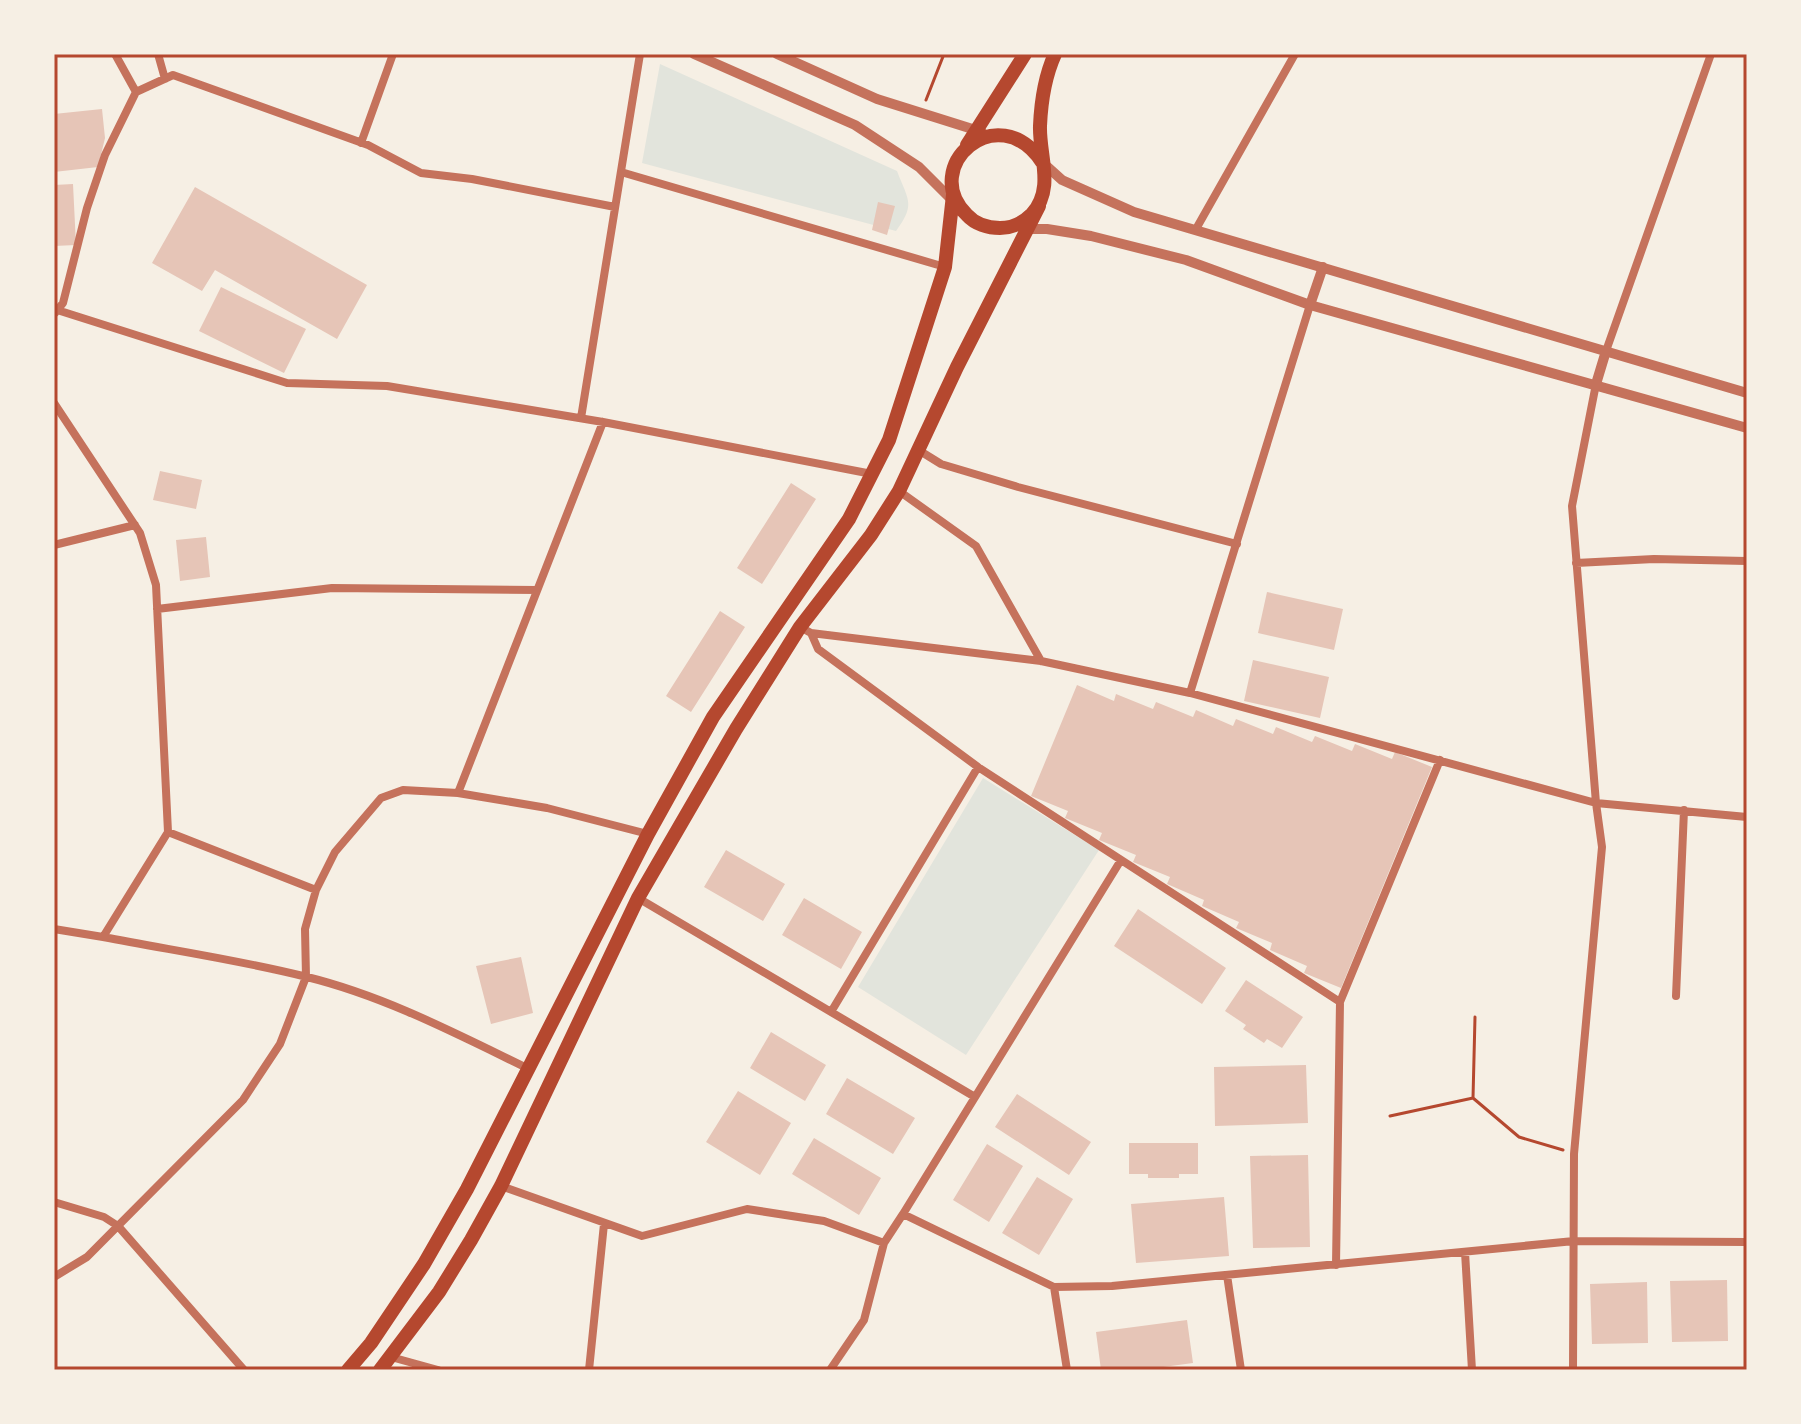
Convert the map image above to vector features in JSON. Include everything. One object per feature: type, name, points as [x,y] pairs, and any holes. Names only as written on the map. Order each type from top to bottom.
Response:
[{"type":"main road","points":[[348,1370],[371,1343],[424,1264],[467,1189],[648,834],[713,717],[849,519],[889,440],[945,267],[956,201],[952,179],[955,163],[1025,54]]},
{"type":"main road","points":[[380,1370],[439,1292],[501,1186],[638,898],[736,729],[871,535],[920,451],[957,367],[1045,192],[1041,107],[1049,67],[1055,54]]},
{"type":"main road","points":[[964,150],[976,140],[991,135],[1007,135],[1022,140],[1042,162]]},
{"type":"main road","points":[[956,201],[972,220],[987,227],[1001,228],[1016,225],[1039,206]]},
{"type":"street","points":[[115,54],[136,92]]},
{"type":"street","points":[[158,54],[165,79]]},
{"type":"street","points":[[361,143],[393,54]]},
{"type":"street","points":[[581,418],[640,54]]},
{"type":"street","points":[[694,54],[855,125],[919,167],[956,201]]},
{"type":"street","points":[[777,54],[877,99],[991,135]]},
{"type":"street","points":[[1196,229],[1295,54]]},
{"type":"street","points":[[1573,1370],[1574,1154],[1602,847],[1572,506],[1596,384],[1606,351],[1711,54]]},
{"type":"street","points":[[615,207],[484,181],[421,173],[361,143],[173,75],[136,92],[105,155],[87,208],[63,303],[55,311],[287,383],[387,386],[581,418],[872,474]]},
{"type":"street","points":[[1042,162],[1062,180],[1134,212],[1747,393]]},
{"type":"street","points":[[621,172],[945,267]]},
{"type":"street","points":[[1001,228],[1091,236],[1186,260],[1310,305],[1747,428]]},
{"type":"street","points":[[1190,693],[1323,267]]},
{"type":"street","points":[[54,403],[140,533],[156,585],[168,832],[103,937]]},
{"type":"street","points":[[458,793],[603,422]]},
{"type":"street","points":[[920,451],[941,464],[1005,483],[1237,544]]},
{"type":"street","points":[[899,491],[976,546],[1041,661]]},
{"type":"street","points":[[54,545],[135,525]]},
{"type":"street","points":[[1576,563],[1654,559],[1747,561]]},
{"type":"street","points":[[157,609],[332,588],[537,590]]},
{"type":"street","points":[[805,630],[1041,661],[1190,693],[1596,803],[1747,817]]},
{"type":"street","points":[[805,630],[818,649],[978,767],[1340,1002]]},
{"type":"street","points":[[1336,1265],[1340,1002],[1440,760]]},
{"type":"street","points":[[831,1012],[978,767]]},
{"type":"street","points":[[54,1277],[87,1257],[243,1100],[280,1044],[306,977],[305,929],[316,890],[335,852],[381,798],[403,790],[458,793],[547,808],[648,834]]},
{"type":"street","points":[[1676,996],[1684,810]]},
{"type":"street","points":[[168,832],[316,890]]},
{"type":"street","points":[[830,1370],[864,1320],[884,1243],[1121,860]]},
{"type":"street","points":[[638,898],[975,1097]]},
{"type":"street","points":[[54,929],[306,977],[360,993],[424,1018],[527,1068]]},
{"type":"street","points":[[501,1186],[642,1236],[747,1209],[824,1221],[884,1243]]},
{"type":"street","points":[[54,1202],[104,1217],[118,1226],[244,1370]]},
{"type":"street","points":[[903,1214],[1054,1287],[1112,1286],[1574,1241],[1747,1242]]},
{"type":"street","points":[[589,1370],[604,1224]]},
{"type":"street","points":[[1465,1252],[1472,1370]]},
{"type":"street","points":[[1227,1275],[1241,1370]]},
{"type":"street","points":[[1054,1287],[1067,1370]]},
{"type":"street","points":[[391,1357],[438,1370]]},
{"type":"path","points":[[921,114],[944,54]]},
{"type":"path","points":[[1473,1098],[1475,1017]]},
{"type":"path","points":[[1473,1098],[1519,1137],[1574,1154]]},
{"type":"path","points":[[1390,1116],[1473,1098]]},
{"type":"shaded area","points":[[660,64],[897,171],[907,196],[908,208],[896,231],[642,163]]},
{"type":"shaded area","points":[[983,778],[1099,850],[966,1055],[858,987]]},
{"type":"building","points":[[102,109],[105,138],[98,167],[54,172],[54,114]]},
{"type":"building","points":[[73,184],[76,245],[54,246],[54,185]]},
{"type":"building","points":[[195,187],[367,285],[337,339],[215,270],[202,291],[152,263]]},
{"type":"building","points":[[878,202],[895,206],[887,235],[872,230]]},
{"type":"building","points":[[221,287],[306,329],[284,373],[199,331]]},
{"type":"building","points":[[160,471],[202,480],[196,509],[153,500]]},
{"type":"building","points":[[791,483],[816,499],[762,584],[737,568]]},
{"type":"building","points":[[206,537],[210,577],[180,581],[176,540]]},
{"type":"building","points":[[1267,592],[1343,609],[1334,650],[1258,633]]},
{"type":"building","points":[[720,611],[745,627],[691,712],[666,696]]},
{"type":"building","points":[[1253,660],[1329,677],[1320,718],[1244,701]]},
{"type":"building","points":[[1077,685],[1114,701],[1116,694],[1153,709],[1156,702],[1193,717],[1196,710],[1233,726],[1236,719],[1273,734],[1276,727],[1312,742],[1315,736],[1352,751],[1355,744],[1392,759],[1395,752],[1432,767],[1341,988],[1304,973],[1307,966],[1270,950],[1272,943],[1236,928],[1239,922],[1202,906],[1204,900],[1167,884],[1170,877],[1133,862],[1136,855],[1099,840],[1102,833],[1065,818],[1068,811],[1031,796]]},
{"type":"building","points":[[726,850],[785,884],[763,921],[704,887]]},
{"type":"building","points":[[804,898],[862,932],[841,969],[782,935]]},
{"type":"building","points":[[1138,909],[1226,968],[1202,1004],[1114,946]]},
{"type":"building","points":[[521,957],[533,1013],[491,1024],[476,966]]},
{"type":"building","points":[[1246,980],[1303,1017],[1282,1048],[1267,1039],[1264,1043],[1243,1029],[1246,1025],[1225,1011]]},
{"type":"building","points":[[771,1032],[826,1065],[805,1101],[750,1068]]},
{"type":"building","points":[[1306,1065],[1308,1123],[1215,1126],[1214,1067]]},
{"type":"building","points":[[847,1078],[915,1118],[893,1154],[826,1114]]},
{"type":"building","points":[[738,1091],[791,1123],[760,1175],[706,1142]]},
{"type":"building","points":[[1017,1094],[1091,1142],[1069,1175],[995,1127]]},
{"type":"building","points":[[814,1138],[881,1178],[859,1215],[792,1174]]},
{"type":"building","points":[[1129,1143],[1198,1143],[1198,1174],[1179,1174],[1179,1178],[1148,1178],[1148,1174],[1129,1174]]},
{"type":"building","points":[[987,1144],[1023,1166],[989,1222],[953,1200]]},
{"type":"building","points":[[1308,1155],[1310,1247],[1253,1248],[1250,1156]]},
{"type":"building","points":[[1037,1177],[1073,1199],[1039,1255],[1002,1233]]},
{"type":"building","points":[[1224,1197],[1229,1256],[1136,1263],[1131,1204]]},
{"type":"building","points":[[1727,1280],[1728,1341],[1672,1342],[1670,1281]]},
{"type":"building","points":[[1647,1282],[1648,1343],[1592,1344],[1590,1284]]},
{"type":"building","points":[[1187,1320],[1193,1363],[1141,1370],[1101,1370],[1096,1332]]}]
